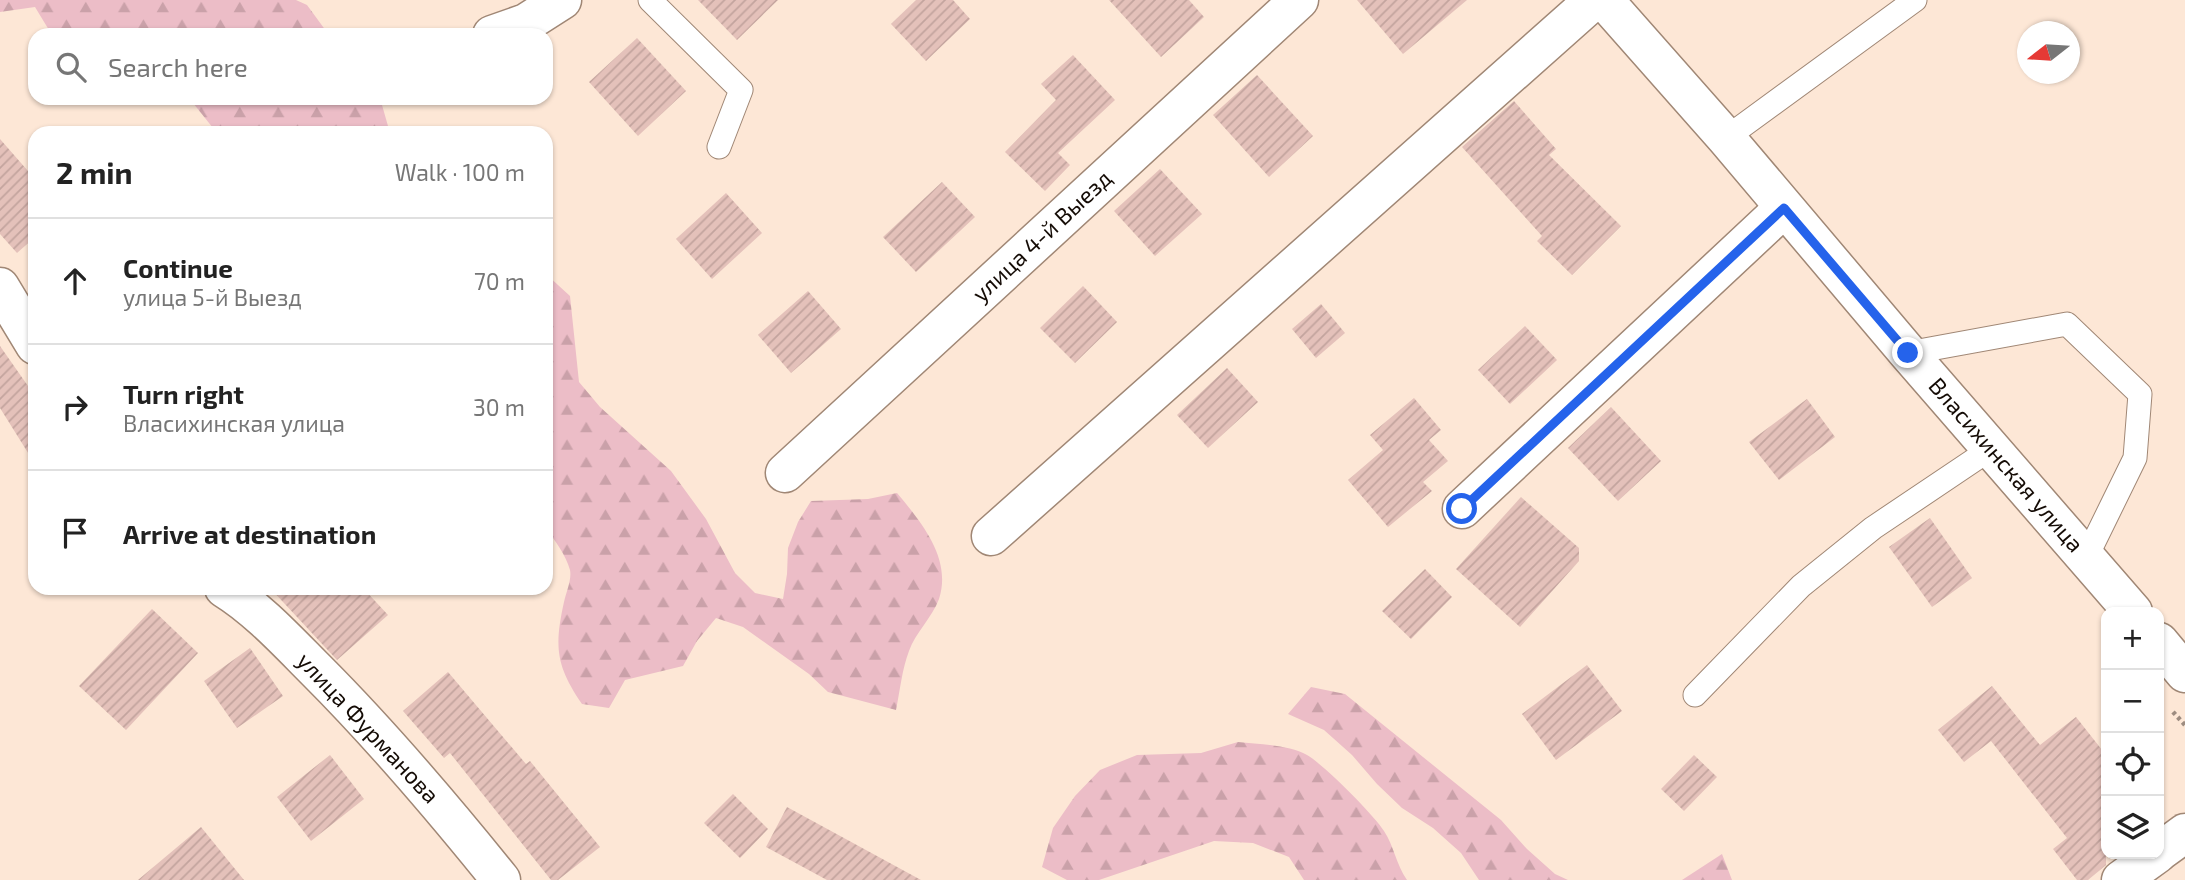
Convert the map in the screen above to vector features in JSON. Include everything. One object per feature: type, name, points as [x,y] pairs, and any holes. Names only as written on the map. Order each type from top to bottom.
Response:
[{"type":"street","points":[[512,28],[526,23],[562,0]]},
{"type":"street","name":"улица 4-й Выезд","points":[[785,473],[1299,0]]},
{"type":"street","points":[[991,536],[1594,0]]},
{"type":"street","name":"Власихинская улица","points":[[1604,0],[2129,607]]},
{"type":"street","points":[[1462,509],[1784,208]]},
{"type":"street","points":[[0,287],[28,333]]},
{"type":"street","name":"улица Фурманова","points":[[232,595],[289,643],[345,699],[462,831],[501,880]]},
{"type":"street","points":[[2164,648],[2185,673]]},
{"type":"street","points":[[2164,849],[2185,833]]},
{"type":"street","points":[[2121,880],[2150,859]]},
{"type":"lane","points":[[650,0],[741,90],[719,148]]},
{"type":"lane","points":[[1726,138],[1915,0]]},
{"type":"lane","points":[[1908,353],[2067,324],[2140,394],[2135,458],[2087,558]]},
{"type":"lane","points":[[1695,695],[1801,586],[1873,528],[1992,448]]},
{"type":"green space","points":[[0,0],[296,0],[307,5],[324,28],[48,28],[35,7],[0,12]]},
{"type":"green space","points":[[195,105],[382,105],[388,126],[211,126]]},
{"type":"green space","points":[[553,280],[570,296],[579,382],[600,407],[671,471],[706,519],[735,573],[755,593],[783,599],[788,548],[798,522],[811,501],[868,499],[897,493],[932,542],[938,556],[942,584],[936,606],[909,651],[896,710],[828,692],[809,674],[743,627],[716,618],[697,641],[683,666],[625,680],[609,708],[582,704],[562,667],[559,632],[570,582],[570,570],[553,539]]},
{"type":"green space","points":[[1311,687],[1345,694],[1501,820],[1527,849],[1555,874],[1568,880],[1479,880],[1461,853],[1433,828],[1402,808],[1352,755],[1324,730],[1288,714]]},
{"type":"green space","points":[[1238,742],[1292,749],[1307,755],[1324,768],[1378,824],[1407,880],[1304,880],[1289,857],[1253,843],[1214,841],[1099,880],[1067,880],[1042,867],[1053,828],[1075,796],[1100,770],[1137,755],[1201,753]]},
{"type":"green space","points":[[1722,854],[1732,880],[1682,880]]},
{"type":"building","points":[[698,0],[778,0],[737,40]]},
{"type":"building","points":[[916,0],[953,0],[970,19],[926,61],[891,24]]},
{"type":"building","points":[[1109,0],[1189,0],[1204,17],[1161,57]]},
{"type":"building","points":[[1357,0],[1467,0],[1403,54]]},
{"type":"building","points":[[637,38],[686,91],[638,136],[589,82]]},
{"type":"building","points":[[1073,55],[1115,100],[1058,153],[1070,165],[1045,191],[1005,152],[1056,100],[1041,84]]},
{"type":"building","points":[[1257,75],[1313,136],[1269,177],[1213,115]]},
{"type":"building","points":[[1514,101],[1556,149],[1549,155],[1621,226],[1572,275],[1537,241],[1542,236],[1462,147]]},
{"type":"building","points":[[0,139],[28,171],[28,243],[17,253],[0,234]]},
{"type":"building","points":[[1160,169],[1202,214],[1155,256],[1114,211]]},
{"type":"building","points":[[942,182],[975,217],[916,272],[883,237]]},
{"type":"building","points":[[726,193],[762,233],[712,279],[676,239]]},
{"type":"building","points":[[1083,286],[1117,322],[1075,363],[1040,328]]},
{"type":"building","points":[[808,291],[841,329],[791,373],[758,335]]},
{"type":"building","points":[[1321,304],[1345,333],[1316,358],[1292,329]]},
{"type":"building","points":[[1525,326],[1557,360],[1510,404],[1478,370]]},
{"type":"building","points":[[0,346],[28,386],[28,453],[0,408]]},
{"type":"building","points":[[1227,368],[1258,402],[1208,448],[1177,415]]},
{"type":"building","points":[[1414,398],[1441,430],[1429,440],[1448,461],[1423,482],[1432,491],[1388,527],[1348,480],[1383,450],[1370,435]]},
{"type":"building","points":[[1807,399],[1835,437],[1779,480],[1749,442]]},
{"type":"building","points":[[1611,407],[1661,461],[1618,501],[1568,448]]},
{"type":"building","points":[[1521,497],[1579,548],[1579,561],[1520,627],[1456,569]]},
{"type":"building","points":[[1930,518],[1972,578],[1932,607],[1889,547]]},
{"type":"building","points":[[1425,569],[1452,597],[1411,639],[1382,611]]},
{"type":"building","points":[[277,595],[369,595],[388,615],[337,660]]},
{"type":"building","points":[[152,609],[198,653],[126,730],[79,686]]},
{"type":"building","points":[[250,648],[283,696],[237,728],[204,681]]},
{"type":"building","points":[[1587,665],[1622,711],[1556,760],[1522,714]]},
{"type":"building","points":[[448,672],[526,764],[530,761],[600,847],[558,880],[551,880],[450,753],[444,758],[403,711]]},
{"type":"building","points":[[1992,686],[2040,745],[2076,717],[2101,749],[2101,859],[2106,859],[2106,865],[2088,880],[2077,880],[2053,849],[2067,838],[1991,741],[1964,762],[1938,730]]},
{"type":"building","points":[[330,755],[364,799],[311,841],[277,797]]},
{"type":"building","points":[[1694,755],[1717,777],[1684,811],[1661,789]]},
{"type":"building","points":[[733,794],[768,829],[740,858],[704,823]]},
{"type":"building","points":[[787,807],[921,880],[827,880],[766,847]]},
{"type":"building","points":[[201,827],[244,880],[138,880]]},
{"type":"route","points":[[1462,509],[1784,208],[1908,353]]}]
